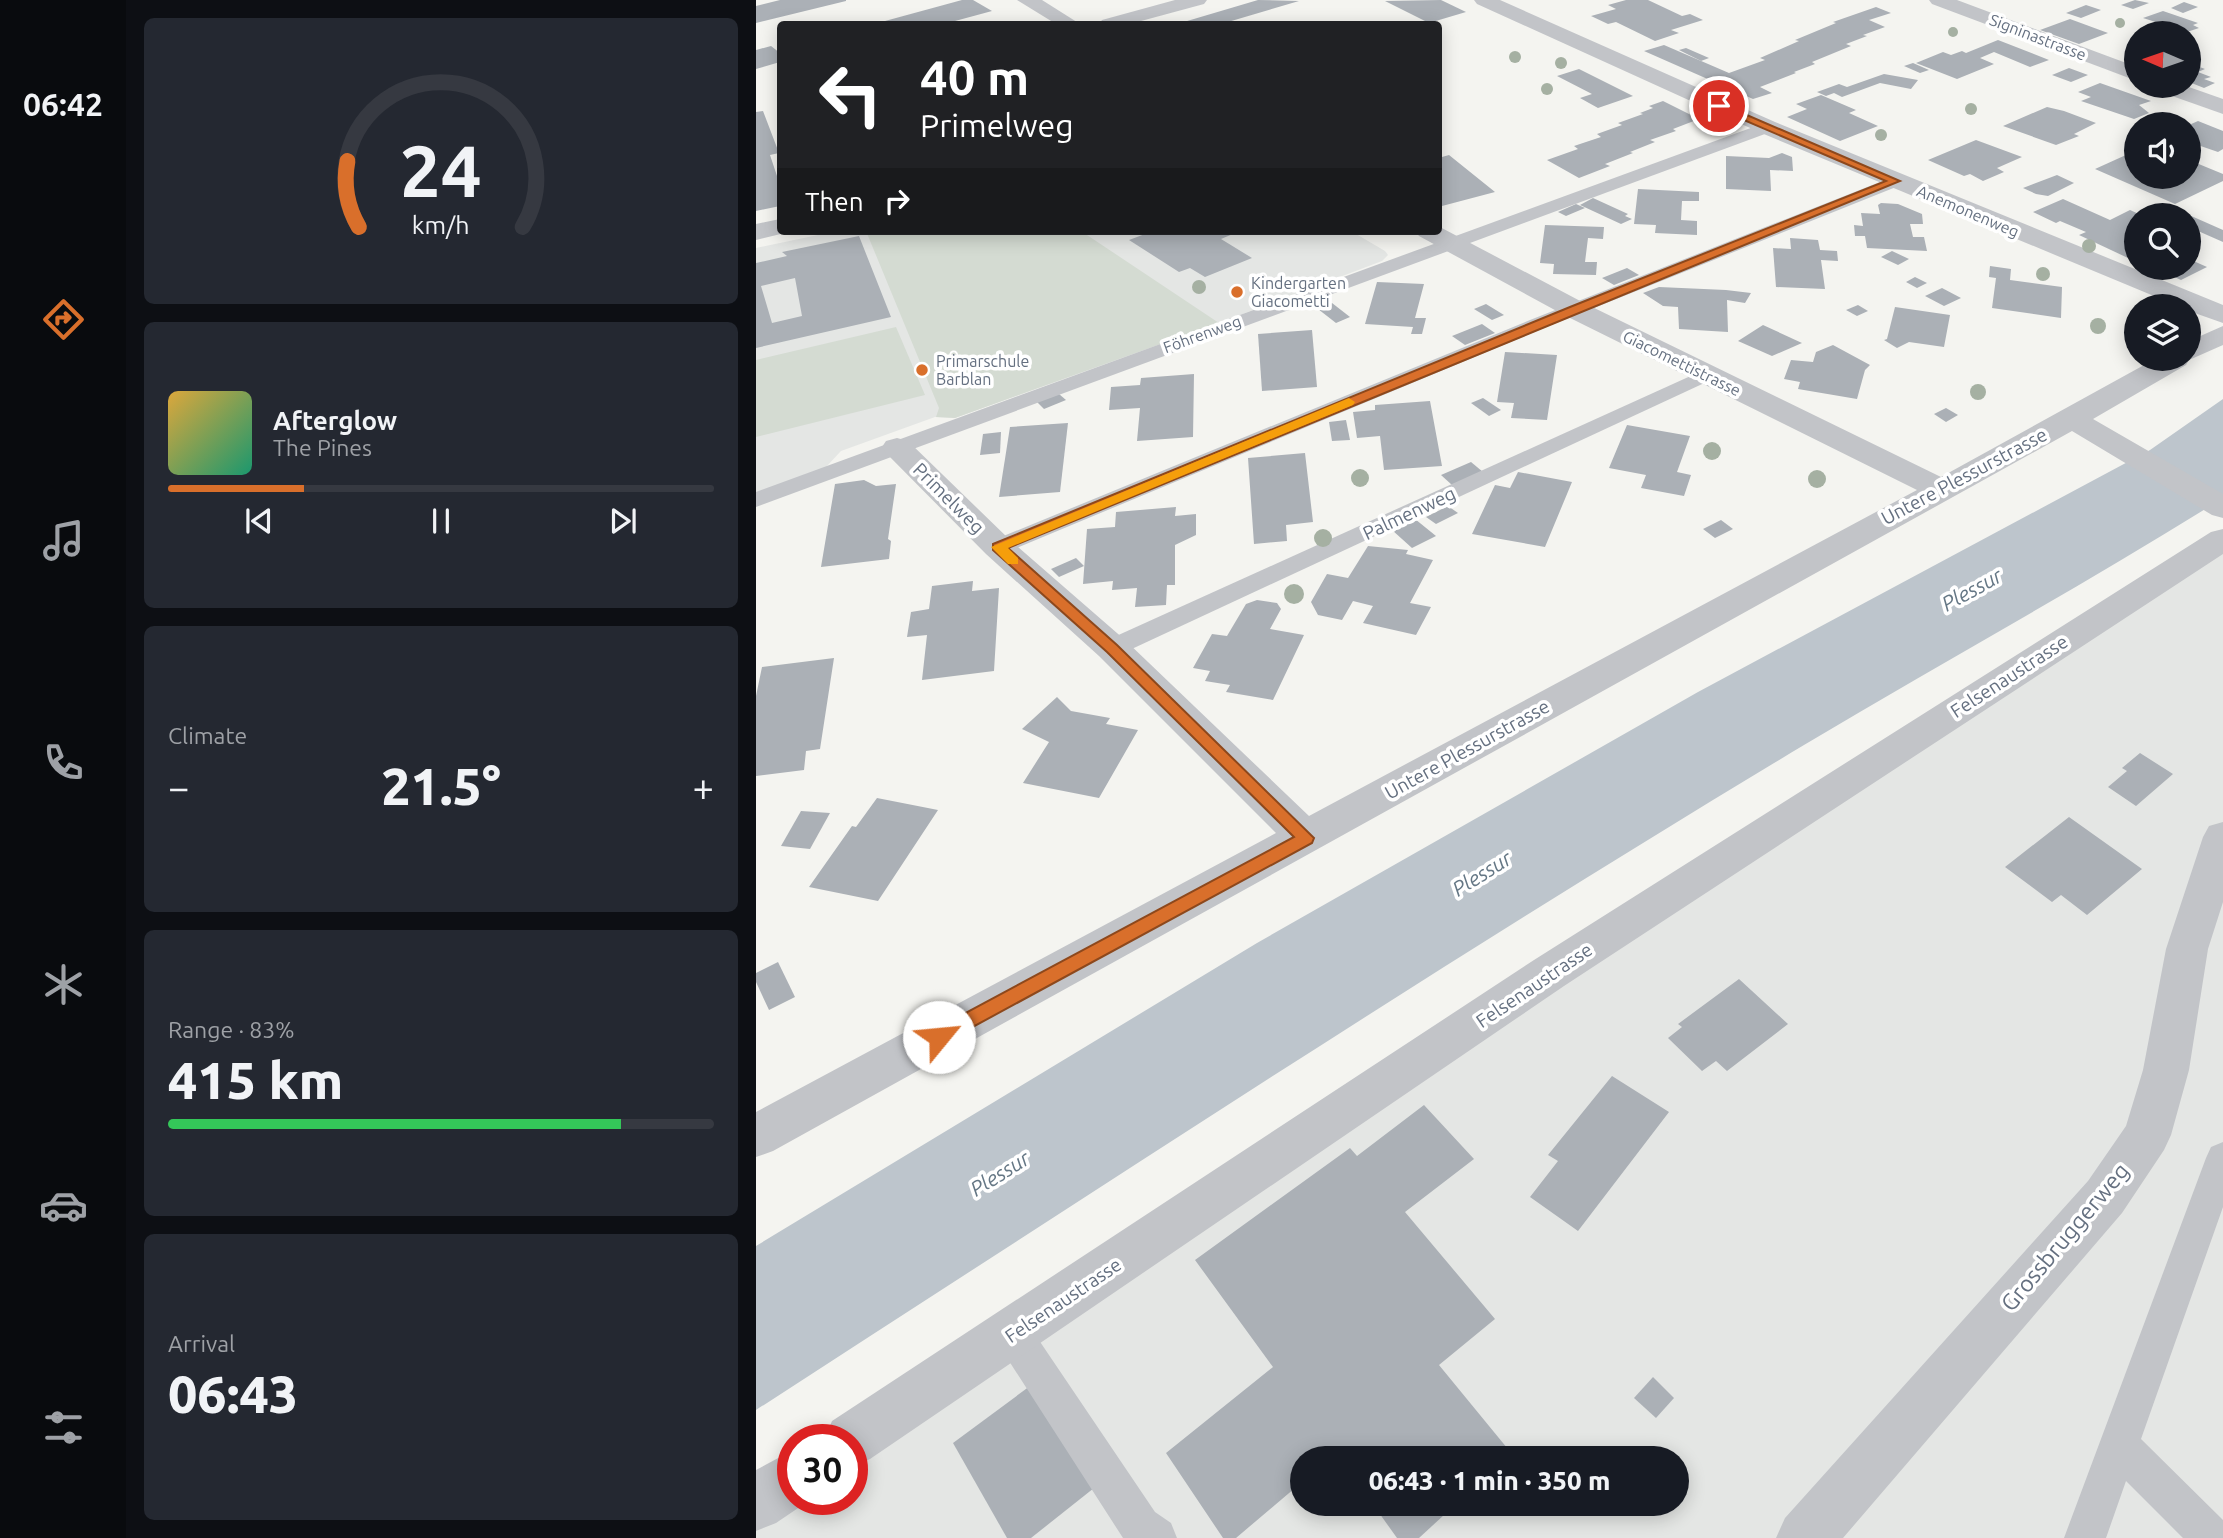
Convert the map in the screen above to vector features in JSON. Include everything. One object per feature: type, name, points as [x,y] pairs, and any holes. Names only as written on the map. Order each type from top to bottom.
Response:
[{"type":"street","points":[[1027,0],[1065,21]]},
{"type":"street","points":[[1121,21],[1197,0]]},
{"type":"street","name":"Anemonenweg","points":[[1484,0],[1767,127],[2223,315]]},
{"type":"street","name":"Signinastrasse","points":[[1939,0],[2124,70]]},
{"type":"street","points":[[2199,98],[2223,107]]},
{"type":"street","points":[[756,232],[777,227]]},
{"type":"street","name":"Giacomettistrasse","points":[[1438,237],[1574,309],[1888,461],[1940,489]]},
{"type":"street","points":[[2201,346],[2223,334]]},
{"type":"street","name":"Untere Plessurstrasse","points":[[756,1136],[1306,838],[2155,371]]},
{"type":"street","points":[[2071,419],[2223,508]]},
{"type":"street","name":"Primelweg","points":[[897,447],[998,547],[1112,649],[1306,838]]},
{"type":"street","name":"Felsenaustrasse","points":[[868,1429],[1549,973],[2223,539]]},
{"type":"street","name":"Grossbruggerweg","points":[[1805,1538],[2105,1197],[2147,1135],[2166,1070],[2187,949],[2223,836]]},
{"type":"street","points":[[756,1503],[777,1489]]},
{"type":"lane","name":"Föhrenweg","points":[[756,500],[1438,237],[1767,127]]},
{"type":"lane","points":[[998,547],[1574,309],[1895,181]]},
{"type":"lane","name":"Palmenweg","points":[[1112,649],[1706,375]]},
{"type":"lane","points":[[2085,1538],[2223,1158]]},
{"type":"lane","points":[[1013,1334],[1140,1527],[1156,1538]]},
{"type":"lane","points":[[2119,1446],[2212,1538]]},
{"type":"shaded area","name":"Primarschule Barblan","points":[[818,235],[1358,235],[1388,255],[1382,261],[1219,323],[955,418],[935,417],[841,451],[826,467],[756,493],[756,248]]},
{"type":"shaded area","points":[[868,235],[1087,235],[1219,323],[955,418],[936,417],[939,408]]},
{"type":"shaded area","points":[[896,327],[925,395],[756,437],[756,360]]},
{"type":"shaded area","points":[[2223,539],[2223,1538],[756,1538],[756,1503],[777,1502],[777,1515],[868,1515],[868,1429]]},
{"type":"water","name":"Plessur","points":[[2223,399],[2223,498],[1804,745],[1539,907],[756,1410],[756,1246],[1257,943],[1698,692],[2150,450]]},
{"type":"building","points":[[780,0],[846,1],[756,23],[756,6]]},
{"type":"building","points":[[962,0],[973,0],[992,11],[955,21],[885,21]]},
{"type":"building","points":[[1258,0],[1299,1],[1231,21],[1187,21]]},
{"type":"building","points":[[1441,0],[1466,12],[1436,21],[1425,21],[1385,1]]},
{"type":"building","points":[[1626,0],[1648,0],[1682,16],[1690,14],[1703,20],[1671,30],[1679,33],[1655,41],[1616,22],[1608,24],[1591,16],[1616,9],[1608,5]]},
{"type":"building","points":[[2135,0],[2149,3],[2133,9],[2121,5]]},
{"type":"building","points":[[2184,2],[2198,7],[2183,13],[2171,8]]},
{"type":"building","points":[[2086,5],[2101,10],[2081,18],[2066,13]]},
{"type":"building","points":[[1876,7],[1891,13],[1869,20],[1885,27],[1846,44],[1851,46],[1812,62],[1815,64],[1760,87],[1772,93],[1753,99],[1644,51],[1664,45],[1729,73],[1765,60],[1760,58],[1836,23],[1833,22]]},
{"type":"building","points":[[2163,11],[2192,21],[2152,21],[2143,18]]},
{"type":"building","points":[[2070,19],[2108,33],[2079,44],[2040,30]]},
{"type":"building","points":[[1998,40],[2049,60],[2030,67],[1994,52],[1980,58],[1994,64],[1957,79],[1916,63],[1943,52],[1951,55],[1962,51],[1966,53]]},
{"type":"building","points":[[771,46],[777,51],[777,63],[756,69],[756,50]]},
{"type":"building","points":[[1686,48],[1709,58],[1701,61],[1679,50]]},
{"type":"building","points":[[1913,63],[1929,70],[1920,73],[1904,66]]},
{"type":"building","points":[[2069,68],[2088,75],[2071,82],[2052,75]]},
{"type":"building","points":[[1579,69],[1633,96],[1598,108],[1580,98],[1592,94],[1557,76]]},
{"type":"building","points":[[1884,74],[1918,80],[1911,89],[1880,83],[1842,97],[1834,93],[1826,96],[1817,92],[1839,84],[1847,87]]},
{"type":"building","points":[[2202,74],[2211,77],[2204,79],[2215,83],[2204,88]]},
{"type":"building","points":[[2100,83],[2124,91],[2124,98],[2151,101],[2139,105],[2148,112],[2124,112],[2124,116],[2081,101],[2091,97],[2078,92]]},
{"type":"building","points":[[1821,95],[1856,110],[1849,113],[1878,126],[1840,141],[1787,117],[1807,109],[1796,104]]},
{"type":"building","points":[[1663,101],[1699,119],[1650,140],[1655,142],[1605,164],[1610,166],[1579,178],[1547,160],[1578,149],[1574,146],[1601,137],[1597,134],[1622,125],[1618,123],[1643,114],[1640,113],[1653,108],[1649,106]]},
{"type":"building","points":[[2047,107],[2096,123],[2074,134],[2079,136],[2056,145],[2003,126]]},
{"type":"building","points":[[763,111],[777,148],[777,153],[770,155],[777,176],[777,207],[756,211],[756,112]]},
{"type":"building","points":[[2201,122],[2223,131],[2223,149],[2218,152],[2201,146]]},
{"type":"building","points":[[1976,140],[2022,157],[1997,168],[2004,172],[1983,181],[1970,174],[1964,176],[1928,160]]},
{"type":"building","points":[[1782,153],[1792,157],[1793,171],[1770,170],[1771,191],[1726,189],[1726,156],[1769,158]]},
{"type":"building","points":[[1449,155],[1495,192],[1442,206],[1442,157]]},
{"type":"building","points":[[2124,156],[2124,182],[2095,169]]},
{"type":"building","points":[[2201,165],[2223,174],[2223,181],[2173,203],[2141,189],[2201,189]]},
{"type":"building","points":[[2057,175],[2074,183],[2048,196],[2023,188]]},
{"type":"building","points":[[1638,189],[1699,192],[1699,201],[1682,201],[1681,220],[1697,221],[1697,235],[1655,233],[1656,225],[1634,224]]},
{"type":"building","points":[[1593,198],[1628,214],[1625,216],[1632,219],[1621,224],[1580,205]]},
{"type":"building","points":[[2063,199],[2110,220],[2124,213],[2124,256],[2079,235],[2086,232],[2060,221],[2056,223],[2033,212]]},
{"type":"building","points":[[1576,204],[1585,208],[1566,216],[1558,212]]},
{"type":"building","points":[[1898,204],[1922,214],[1923,224],[1910,224],[1913,237],[1924,237],[1927,251],[1867,248],[1865,236],[1855,236],[1854,225],[1863,226],[1861,213],[1880,214],[1878,205]]},
{"type":"building","points":[[2201,220],[2223,230],[2223,242],[2201,232]]},
{"type":"building","points":[[1545,225],[1604,227],[1603,239],[1588,238],[1585,262],[1597,262],[1596,275],[1553,274],[1554,264],[1540,263]]},
{"type":"building","points":[[1142,235],[1230,235],[1221,239],[1252,258],[1205,277],[1190,268],[1179,272],[1129,240]]},
{"type":"building","points":[[859,236],[891,317],[756,348],[756,263],[787,256],[782,252]],"holes":[[[795,278],[802,316],[772,323],[761,286]]]},
{"type":"building","points":[[1790,238],[1818,240],[1820,250],[1837,251],[1838,261],[1821,260],[1825,289],[1776,287],[1773,248],[1791,249]]},
{"type":"building","points":[[1892,251],[1909,259],[1898,265],[1881,257]]},
{"type":"building","points":[[1990,266],[2011,269],[2010,280],[2062,287],[2061,318],[1992,308],[1996,278],[1989,277]]},
{"type":"building","points":[[1627,268],[1639,275],[1614,285],[1602,278]]},
{"type":"building","points":[[1915,277],[1927,283],[1917,288],[1906,282]]},
{"type":"building","points":[[1377,282],[1424,284],[1415,318],[1426,318],[1422,334],[1411,334],[1413,327],[1365,324]]},
{"type":"building","points":[[1659,287],[1751,293],[1745,303],[1727,300],[1728,332],[1679,329],[1678,307],[1663,306],[1643,293]]},
{"type":"building","points":[[1942,288],[1961,298],[1944,306],[1925,296]]},
{"type":"building","points":[[1332,303],[1350,317],[1336,323],[1318,309]]},
{"type":"building","points":[[1486,304],[1504,315],[1492,320],[1474,309]]},
{"type":"building","points":[[1858,305],[1868,311],[1857,316],[1846,310]]},
{"type":"building","points":[[1895,307],[1950,315],[1944,347],[1909,342],[1897,348],[1884,340],[1887,339]]},
{"type":"building","points":[[1482,324],[1495,333],[1465,345],[1452,336]]},
{"type":"building","points":[[1763,325],[1802,343],[1772,356],[1738,341]]},
{"type":"building","points":[[1312,330],[1317,387],[1262,391],[1258,334]]},
{"type":"building","points":[[1833,345],[1870,365],[1865,370],[1857,399],[1798,389],[1800,382],[1784,379],[1791,360],[1813,362],[1816,352]]},
{"type":"building","points":[[1505,352],[1557,355],[1547,420],[1511,418],[1514,403],[1497,402]]},
{"type":"building","points":[[1194,374],[1193,437],[1137,441],[1140,408],[1109,410],[1111,387],[1140,385],[1141,378]]},
{"type":"building","points":[[1059,394],[1066,400],[1044,409],[1037,402]]},
{"type":"building","points":[[1483,398],[1501,410],[1489,416],[1471,403]]},
{"type":"building","points":[[1430,401],[1442,466],[1384,470],[1380,436],[1357,438],[1353,412],[1375,410],[1375,405]]},
{"type":"building","points":[[1946,408],[1958,415],[1946,422],[1934,414]]},
{"type":"building","points":[[1346,420],[1350,440],[1332,441],[1329,422]]},
{"type":"building","points":[[1068,423],[1060,492],[999,497],[1010,427]]},
{"type":"building","points":[[1627,425],[1690,436],[1677,472],[1691,475],[1684,496],[1641,488],[1646,475],[1609,468]]},
{"type":"building","points":[[1001,432],[1000,453],[980,455],[983,434]]},
{"type":"building","points":[[1305,453],[1313,522],[1286,525],[1287,541],[1254,544],[1248,458]]},
{"type":"building","points":[[1471,462],[1483,472],[1452,485],[1441,475]]},
{"type":"building","points":[[1518,472],[1572,482],[1545,547],[1472,534],[1495,485],[1510,488]]},
{"type":"building","points":[[864,480],[876,486],[896,484],[888,539],[891,541],[889,559],[821,567],[835,484]]},
{"type":"building","points":[[1448,506],[1458,513],[1436,524],[1426,517]]},
{"type":"building","points":[[1176,507],[1175,516],[1196,514],[1196,535],[1175,545],[1175,585],[1167,585],[1166,605],[1135,607],[1137,588],[1112,590],[1113,581],[1083,584],[1087,529],[1115,527],[1116,512]]},
{"type":"building","points":[[1415,519],[1436,536],[1412,548],[1392,530]]},
{"type":"building","points":[[1721,520],[1733,529],[1715,538],[1703,529]]},
{"type":"building","points":[[1368,546],[1408,550],[1406,554],[1433,560],[1410,603],[1431,607],[1416,635],[1363,623],[1373,606],[1353,601],[1342,620],[1318,615],[1311,602],[1327,574],[1348,578]]},
{"type":"building","points":[[1076,558],[1084,566],[1059,577],[1051,569]]},
{"type":"building","points":[[973,581],[972,591],[999,588],[994,671],[922,680],[927,635],[907,637],[911,612],[929,609],[932,586]]},
{"type":"building","points":[[1257,600],[1277,603],[1281,609],[1270,629],[1304,635],[1273,700],[1226,692],[1230,685],[1205,681],[1210,671],[1193,668],[1212,634],[1227,636],[1246,604]]},
{"type":"building","points":[[834,658],[820,749],[806,751],[804,770],[756,776],[756,696],[762,667]]},
{"type":"building","points":[[1057,697],[1071,711],[1110,718],[1106,724],[1138,730],[1099,798],[1023,783],[1049,742],[1022,729]]},
{"type":"building","points":[[2140,753],[2173,774],[2136,806],[2108,787],[2127,771],[2122,768]]},
{"type":"building","points":[[877,798],[938,810],[878,901],[809,887],[852,826],[856,827]]},
{"type":"building","points":[[801,811],[830,813],[810,849],[781,846]]},
{"type":"building","points":[[2069,817],[2142,869],[2087,915],[2061,895],[2052,902],[2005,867]]},
{"type":"building","points":[[778,962],[795,997],[769,1010],[756,982],[756,973]]},
{"type":"building","points":[[1739,979],[1788,1024],[1727,1071],[1716,1061],[1702,1071],[1668,1038],[1682,1027],[1678,1024]]},
{"type":"building","points":[[1612,1076],[1669,1112],[1578,1231],[1530,1197],[1558,1161],[1548,1155]]},
{"type":"building","points":[[1424,1105],[1474,1159],[1405,1212],[1495,1319],[1439,1365],[1505,1446],[1290,1446],[1290,1492],[1236,1538],[1223,1538],[1166,1453],[1273,1367],[1195,1260],[1350,1148],[1357,1156]]},
{"type":"building","points":[[1653,1377],[1674,1398],[1656,1418],[1634,1398]]},
{"type":"building","points":[[1030,1386],[1094,1488],[1031,1538],[1007,1538],[953,1443]]},
{"type":"building","points":[[1381,1516],[1443,1516],[1419,1538],[1397,1538]]},
{"type":"slow traffic","points":[[1013,561],[998,547],[1349,402]]},
{"type":"place","name":"Kindergarten Giacometti","points":[[1237,292]]},
{"type":"place","name":"Primarschule Barblan","points":[[922,370]]},
{"type":"route","points":[[939,1037],[1306,838],[1112,649],[998,547],[1574,309],[1895,181],[1719,106]]}]
